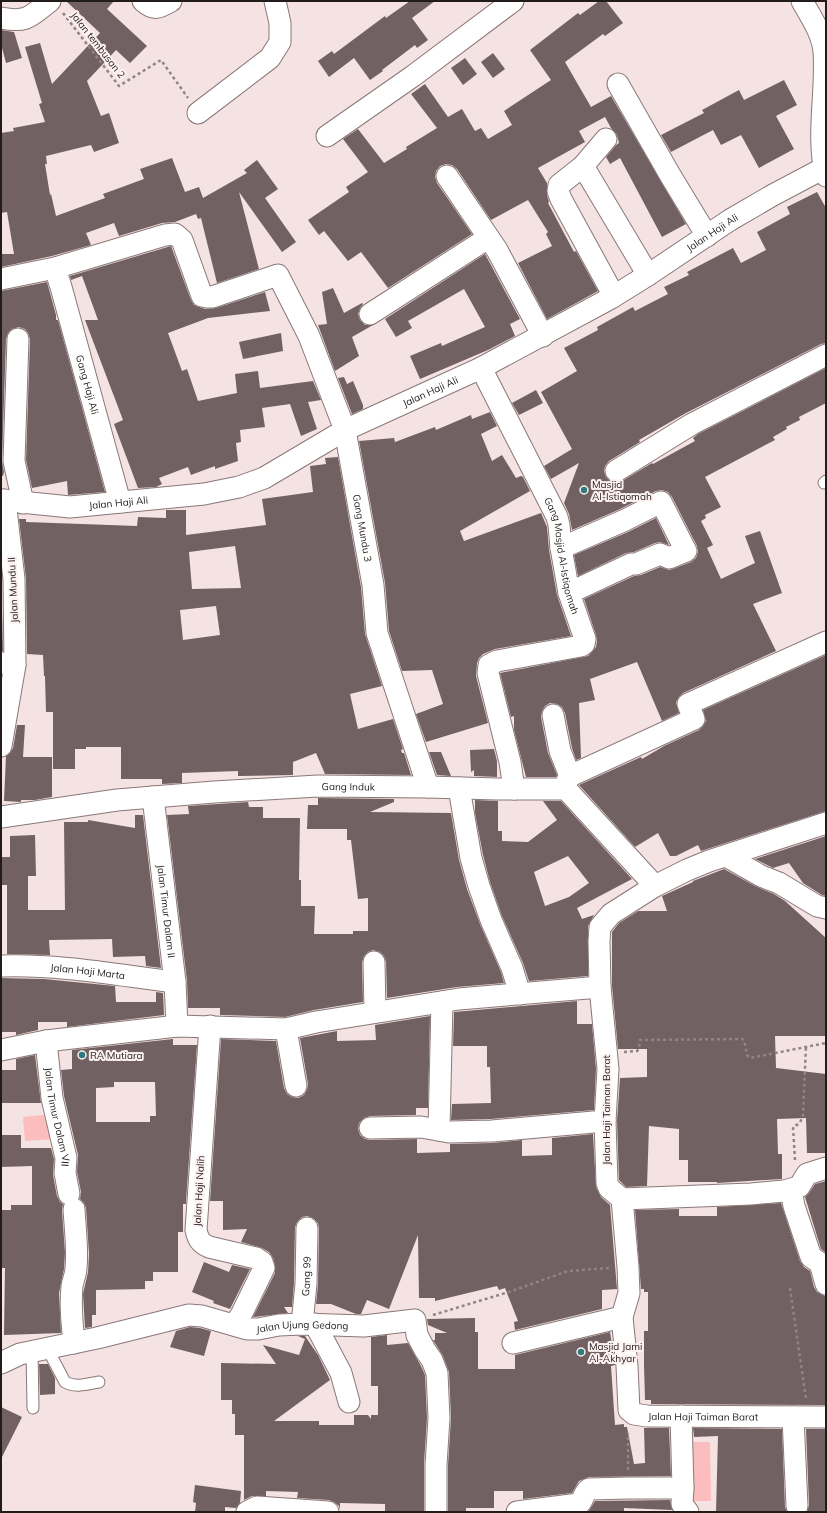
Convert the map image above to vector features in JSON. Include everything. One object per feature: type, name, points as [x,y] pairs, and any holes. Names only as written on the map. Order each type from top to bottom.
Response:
[{"type":"street","points":[[142,1],[154,8],[171,1]]},
{"type":"street","points":[[198,113],[270,58],[280,42],[280,23],[275,1]]},
{"type":"street","points":[[327,136],[413,76],[513,1]]},
{"type":"street","points":[[802,1],[817,27],[824,50],[825,86],[822,120],[825,172]]},
{"type":"street","points":[[1,18],[19,20],[28,19],[54,4]]},
{"type":"street","points":[[618,84],[707,236]]},
{"type":"street","points":[[606,139],[583,166],[559,185],[558,191],[614,296]]},
{"type":"street","points":[[583,166],[648,275]]},
{"type":"street","name":"Jalan Haji Ali","points":[[10,501],[70,506],[120,502],[204,494],[239,488],[264,478],[345,430],[481,368],[543,336],[614,296],[773,195],[825,172]]},
{"type":"street","points":[[447,176],[488,238],[543,336]]},
{"type":"street","name":"Gang Mundu 3","points":[[55,268],[128,245],[172,234],[180,237],[182,240],[202,296],[212,297],[278,275],[309,336],[345,430],[373,585],[377,633],[428,787]]},
{"type":"street","points":[[370,314],[488,238]]},
{"type":"street","points":[[1,279],[55,268]]},
{"type":"street","name":"Gang Haji Ali","points":[[55,268],[120,502]]},
{"type":"street","name":"Jalan Mundu II","points":[[1,746],[14,579],[10,501],[14,461],[18,339]]},
{"type":"street","points":[[616,471],[692,424],[826,355]]},
{"type":"street","name":"Gang Masjid Al-Istiqomah","points":[[481,368],[557,517],[569,593],[585,640],[584,644],[581,646],[492,662],[489,664],[488,668],[490,680],[510,762],[514,789]]},
{"type":"street","points":[[561,548],[661,502],[686,551],[669,558],[660,554],[636,564],[630,564],[569,593]]},
{"type":"street","points":[[568,782],[694,719],[688,704],[825,645]]},
{"type":"street","points":[[553,715],[568,782],[655,886]]},
{"type":"street","name":"Gang Induk","points":[[1,817],[117,800],[214,792],[318,786],[514,789],[568,782]]},
{"type":"street","points":[[459,788],[472,858],[479,886],[490,920],[512,968],[520,994]]},
{"type":"street","name":"Jalan Timur Dalam II","points":[[153,798],[175,982],[177,1026]]},
{"type":"street","name":"Jalan Haji Taiman Barat","points":[[622,1199],[609,1188],[607,1183],[604,1121],[608,1069],[600,987],[600,927],[611,914],[655,886],[687,870],[826,823]]},
{"type":"street","points":[[726,856],[760,876],[779,883],[817,906],[826,908]]},
{"type":"street","points":[[374,962],[375,1012]]},
{"type":"street","name":"Jalan Haji Marta","points":[[1,966],[46,966],[84,969],[175,982]]},
{"type":"street","points":[[1,1050],[46,1041],[177,1026],[286,1029],[316,1022],[442,1002],[600,987]]},
{"type":"street","points":[[438,1130],[442,1002]]},
{"type":"street","name":"Jalan Haji Nalih","points":[[210,1026],[196,1230],[198,1239],[202,1244],[209,1247],[256,1258],[262,1262],[264,1268],[241,1315],[234,1325]]},
{"type":"street","points":[[286,1029],[296,1086]]},
{"type":"street","name":"Jalan Timur Dalam VII","points":[[46,1041],[52,1098],[66,1158],[66,1173],[72,1201],[77,1256],[72,1288],[72,1329],[74,1342]]},
{"type":"street","points":[[370,1128],[421,1127],[449,1132],[492,1131],[604,1121]]},
{"type":"street","points":[[629,1410],[627,1366],[622,1316],[629,1293],[622,1199],[724,1196],[793,1190],[799,1187],[807,1174],[826,1168]]},
{"type":"street","points":[[793,1190],[794,1206],[811,1257],[820,1263],[826,1284]]},
{"type":"street","name":"Gang 99","points":[[307,1228],[306,1284],[309,1324]]},
{"type":"street","name":"Jalan Ujung Gedong","points":[[1,1363],[20,1354],[189,1315],[202,1316],[247,1329],[258,1329],[279,1325],[309,1324],[364,1326],[415,1320]]},
{"type":"street","points":[[513,1343],[622,1316]]},
{"type":"street","points":[[415,1320],[417,1335],[432,1360],[437,1373],[439,1418],[436,1465],[436,1512]]},
{"type":"street","points":[[309,1324],[341,1373],[349,1402]]},
{"type":"street","name":"Jalan Haji Taiman Barat","points":[[629,1410],[634,1414],[681,1416],[809,1417]]},
{"type":"street","points":[[681,1416],[682,1504],[688,1512]]},
{"type":"street","points":[[797,1506],[809,1417]]},
{"type":"street","points":[[517,1512],[579,1504],[589,1489],[683,1488]]},
{"type":"street","points":[[247,1512],[257,1507],[328,1512]]},
{"type":"lane","points":[[40,1349],[65,1382],[69,1385],[99,1382]]},
{"type":"lane","points":[[33,1408],[40,1349]]},
{"type":"path","name":"Jalan tembusan 2","points":[[54,4],[119,86],[161,60],[198,113]]},
{"type":"path","points":[[606,1053],[637,1051],[639,1049],[640,1040],[744,1040],[747,1056],[750,1058],[826,1043]]},
{"type":"path","points":[[793,1190],[794,1127],[800,1123],[802,1115],[806,1046]]},
{"type":"path","points":[[415,1320],[512,1291],[568,1271],[628,1267]]},
{"type":"path","points":[[790,1288],[809,1417]]},
{"type":"path","points":[[628,1488],[629,1410]]},
{"type":"shaded area","points":[[53,1114],[56,1139],[25,1141],[23,1117]]},
{"type":"shaded area","points":[[688,1442],[710,1442],[711,1501],[689,1501]]},
{"type":"building","points":[[66,1],[114,1],[107,9],[147,46],[130,63],[116,50],[87,81],[101,116],[109,113],[119,143],[94,152],[91,145],[46,156],[47,164],[45,164],[50,195],[51,194],[56,216],[105,198],[103,194],[144,179],[140,169],[172,158],[185,192],[199,187],[203,198],[247,173],[244,170],[257,160],[278,189],[265,198],[296,242],[282,252],[239,192],[259,269],[217,283],[201,218],[198,219],[196,214],[175,222],[162,223],[119,236],[114,223],[86,233],[91,245],[52,256],[1,267],[1,254],[14,254],[7,212],[1,213],[1,133],[14,131],[13,128],[45,122],[39,104],[42,103],[25,47],[40,43],[52,84],[100,33]]},
{"type":"building","points":[[410,1],[435,1],[412,18],[428,40],[417,48],[415,45],[370,80],[354,58],[329,77],[318,61],[332,51],[334,54],[385,16],[386,18]]},
{"type":"building","points":[[599,1],[606,1],[623,23],[605,36],[603,34],[565,62],[591,107],[611,96],[686,224],[662,237],[620,158],[610,164],[606,157],[619,143],[617,135],[605,117],[579,131],[585,142],[538,168],[547,183],[548,203],[574,252],[576,251],[598,291],[547,319],[518,263],[552,246],[546,234],[548,232],[528,200],[491,220],[457,169],[452,165],[446,164],[440,166],[436,171],[435,177],[437,183],[472,234],[388,288],[361,252],[348,261],[324,231],[319,235],[308,220],[349,192],[346,187],[368,172],[343,139],[358,129],[384,163],[407,149],[406,147],[437,128],[411,94],[425,84],[448,117],[462,109],[475,131],[481,128],[488,139],[512,125],[504,111],[551,80],[530,50],[578,13],[580,15]]},
{"type":"building","points":[[1,30],[14,32],[22,58],[6,63],[1,44]]},
{"type":"building","points":[[493,53],[505,69],[493,78],[481,62]]},
{"type":"building","points":[[465,58],[477,74],[463,85],[451,68]]},
{"type":"building","points":[[784,80],[797,105],[776,116],[794,149],[759,168],[741,135],[721,145],[713,130],[671,152],[661,135],[704,113],[702,110],[739,90],[744,100]]},
{"type":"building","points":[[817,192],[826,208],[826,343],[821,344],[686,413],[639,440],[640,442],[609,461],[605,466],[604,471],[606,477],[610,481],[616,483],[622,481],[652,463],[653,464],[695,441],[693,438],[698,434],[826,368],[826,403],[799,417],[800,420],[786,427],[787,429],[773,437],[775,440],[705,477],[721,507],[705,515],[706,518],[701,521],[713,545],[707,548],[721,579],[755,563],[745,536],[760,531],[782,593],[753,604],[776,651],[683,693],[676,702],[679,713],[662,721],[637,662],[590,679],[595,700],[579,703],[581,758],[576,760],[565,713],[562,707],[557,704],[550,703],[545,706],[541,717],[548,753],[557,775],[556,777],[526,777],[514,730],[514,716],[511,717],[500,673],[588,656],[596,647],[597,641],[584,599],[634,576],[641,575],[660,567],[669,570],[691,562],[696,558],[698,552],[697,546],[672,497],[668,492],[662,490],[656,491],[618,510],[572,530],[569,514],[564,503],[579,463],[551,479],[544,466],[572,449],[541,392],[577,371],[564,348],[598,330],[597,327],[633,307],[635,311],[668,294],[664,287],[689,275],[687,272],[733,248],[741,263],[766,250],[757,232],[790,214],[787,207]]},
{"type":"building","points":[[171,246],[194,305],[205,309],[216,308],[265,292],[270,311],[208,318],[168,333],[182,371],[187,369],[198,401],[237,393],[235,374],[258,371],[260,388],[313,381],[321,400],[308,402],[317,429],[301,436],[290,404],[262,408],[265,427],[240,430],[241,442],[236,443],[238,461],[215,469],[215,466],[191,475],[188,467],[159,478],[162,484],[156,487],[138,488],[114,424],[123,420],[85,320],[98,320],[82,276],[71,280],[70,276]]},
{"type":"building","points":[[485,254],[520,319],[510,324],[515,336],[488,350],[420,379],[410,356],[441,343],[442,346],[485,327],[464,289],[408,321],[412,328],[396,337],[385,319]]},
{"type":"building","points":[[47,282],[56,320],[58,320],[105,492],[68,495],[67,481],[32,488],[26,460],[30,339],[25,329],[19,327],[12,329],[8,333],[6,339],[2,461],[4,472],[3,476],[1,476],[1,291]]},
{"type":"building","points":[[333,288],[344,313],[362,303],[363,304],[358,314],[360,320],[365,325],[373,325],[352,337],[359,356],[335,371],[318,325],[327,324],[322,292]]},
{"type":"building","points":[[281,333],[283,351],[243,359],[239,342]]},
{"type":"building","points":[[344,377],[347,384],[353,381],[363,405],[363,409],[352,414],[338,378]]},
{"type":"building","points":[[536,390],[543,403],[519,415],[512,403]]},
{"type":"building","points":[[490,412],[497,426],[481,434],[492,461],[502,455],[516,478],[521,476],[523,477],[530,491],[460,531],[464,541],[541,513],[547,527],[549,550],[557,595],[571,636],[495,649],[483,654],[477,663],[476,676],[488,723],[426,742],[416,714],[443,704],[432,670],[402,671],[389,631],[385,583],[359,441],[394,438],[395,442],[435,427],[436,430],[471,415],[472,419]]},
{"type":"building","points":[[338,457],[361,587],[365,634],[382,686],[350,694],[358,729],[393,719],[403,749],[401,750],[402,753],[404,753],[411,775],[325,774],[316,753],[293,762],[293,775],[238,776],[238,771],[182,773],[182,783],[162,784],[162,779],[121,779],[121,747],[86,747],[86,749],[75,749],[75,769],[53,769],[53,712],[46,712],[43,655],[27,654],[26,579],[19,519],[26,519],[26,522],[137,526],[138,517],[166,518],[166,510],[186,510],[186,535],[266,525],[262,499],[313,492],[310,466],[326,464],[325,458]],"holes":[[[235,546],[241,588],[192,589],[189,552]],[[216,606],[220,635],[183,640],[180,610]]]},
{"type":"building","points":[[656,518],[669,545],[660,542],[655,543],[634,552],[626,553],[578,576],[574,555],[628,532]]},
{"type":"building","points":[[1,571],[3,651],[1,651]]},
{"type":"building","points":[[826,655],[826,811],[701,851],[698,845],[676,856],[670,856],[658,833],[635,847],[579,785],[641,757],[642,759],[664,746],[699,730],[706,721],[703,710]]},
{"type":"building","points":[[17,725],[25,725],[23,757],[52,757],[52,797],[35,800],[21,800],[21,802],[4,801],[6,756],[13,748]]},
{"type":"building","points":[[494,749],[497,761],[497,777],[474,776],[474,770],[471,772],[470,750]]},
{"type":"building","points":[[429,752],[441,752],[451,776],[437,775]]},
{"type":"building","points":[[318,798],[394,799],[394,802],[370,812],[451,813],[459,860],[467,889],[480,924],[501,972],[504,983],[457,987],[387,998],[386,961],[380,952],[373,950],[364,956],[362,962],[363,1002],[314,1010],[285,1017],[220,1015],[220,1008],[188,1008],[187,981],[167,815],[189,814],[188,806],[248,802],[249,807],[263,807],[263,818],[300,818],[299,880],[301,880],[301,906],[315,906],[314,934],[353,934],[353,931],[368,931],[368,898],[358,899],[351,840],[347,840],[347,829],[307,829],[308,805],[318,805]]},
{"type":"building","points":[[475,800],[498,801],[498,831],[502,831],[502,841],[528,842],[557,820],[543,801],[561,801],[632,879],[577,908],[582,919],[594,915],[588,926],[588,976],[529,981],[523,963],[502,916],[490,882],[475,813]],"holes":[[[568,856],[589,883],[569,897],[545,906],[534,872]]]},
{"type":"building","points":[[135,815],[143,815],[161,968],[146,966],[145,956],[113,957],[112,939],[49,940],[50,955],[7,954],[7,885],[1,885],[1,857],[10,857],[10,836],[35,835],[36,876],[28,876],[28,910],[65,910],[64,822],[88,822],[88,820],[135,828]]},
{"type":"building","points":[[826,836],[826,896],[803,883],[789,863],[773,868],[755,859]]},
{"type":"building","points":[[724,869],[785,901],[826,938],[826,1036],[775,1036],[776,1068],[826,1074],[826,1153],[807,1153],[806,1118],[777,1119],[778,1154],[782,1154],[782,1179],[717,1183],[688,1182],[688,1160],[679,1160],[679,1129],[649,1126],[647,1186],[626,1187],[619,1180],[617,1121],[620,1078],[647,1077],[647,1049],[618,1049],[612,986],[612,932],[619,923],[638,911],[667,911],[662,896],[693,881]]},
{"type":"building","points":[[1,978],[44,979],[115,986],[116,1002],[156,1002],[156,992],[163,993],[164,1015],[67,1027],[67,1022],[38,1022],[38,1030],[16,1035],[16,1032],[1,1032]]},
{"type":"building","points":[[577,1001],[577,1024],[592,1024],[596,1069],[594,1110],[491,1119],[451,1120],[452,1104],[491,1103],[490,1067],[487,1067],[487,1046],[453,1046],[454,1012]]},
{"type":"building","points":[[430,1016],[428,1108],[416,1108],[416,1115],[370,1116],[364,1118],[359,1123],[358,1129],[360,1135],[365,1139],[370,1140],[417,1139],[417,1153],[450,1152],[450,1144],[492,1143],[522,1140],[522,1156],[552,1155],[552,1138],[593,1134],[596,1187],[601,1197],[610,1205],[617,1289],[602,1290],[602,1309],[515,1330],[514,1322],[518,1321],[505,1288],[499,1290],[497,1286],[435,1301],[435,1298],[419,1298],[418,1235],[389,1309],[367,1300],[361,1314],[356,1314],[331,1304],[316,1304],[318,1284],[319,1228],[318,1223],[313,1218],[307,1216],[302,1217],[297,1222],[295,1227],[292,1307],[284,1307],[288,1313],[253,1317],[275,1273],[273,1258],[269,1252],[262,1248],[241,1242],[247,1229],[223,1230],[223,1201],[210,1201],[221,1039],[276,1041],[284,1088],[287,1094],[298,1098],[304,1095],[308,1084],[300,1038],[337,1031],[337,1041],[376,1040],[375,1025]]},
{"type":"building","points":[[173,1039],[173,1045],[197,1045],[186,1204],[183,1204],[183,1232],[178,1232],[178,1272],[153,1272],[153,1281],[145,1281],[145,1289],[96,1290],[96,1315],[92,1315],[92,1327],[85,1328],[83,1294],[88,1272],[89,1254],[86,1208],[80,1199],[81,1192],[77,1172],[78,1155],[64,1096],[61,1070],[72,1069],[72,1050]],"holes":[[[114,1082],[155,1082],[156,1116],[150,1116],[150,1122],[96,1122],[96,1088],[114,1087]]]},
{"type":"building","points":[[35,1055],[41,1103],[1,1103],[1,1070],[16,1070],[16,1059]]},
{"type":"building","points":[[1,1135],[21,1135],[21,1148],[51,1148],[54,1159],[53,1175],[57,1196],[63,1204],[62,1210],[65,1253],[64,1269],[59,1293],[61,1333],[4,1335],[5,1268],[1,1268],[1,1210],[11,1210],[11,1205],[32,1205],[32,1166],[1,1167]]},
{"type":"building","points":[[826,1181],[826,1253],[821,1249],[805,1197],[815,1184]]},
{"type":"building","points":[[781,1203],[800,1261],[804,1267],[810,1271],[814,1287],[817,1292],[825,1296],[826,1405],[651,1404],[651,1400],[645,1400],[644,1331],[648,1331],[648,1292],[644,1292],[644,1289],[641,1289],[635,1210],[679,1209],[679,1216],[717,1216],[717,1207]]},
{"type":"building","points":[[204,1262],[229,1272],[232,1265],[250,1269],[230,1309],[213,1303],[214,1301],[192,1292]]},
{"type":"building","points":[[475,1318],[475,1332],[478,1332],[478,1369],[515,1369],[515,1355],[610,1332],[615,1365],[611,1366],[615,1425],[624,1424],[624,1427],[627,1427],[634,1464],[645,1463],[644,1428],[669,1428],[671,1476],[589,1477],[579,1481],[572,1493],[523,1499],[523,1491],[494,1491],[494,1508],[466,1508],[466,1512],[448,1512],[448,1465],[451,1418],[449,1372],[443,1356],[433,1340],[435,1340],[435,1333],[447,1333],[428,1325],[427,1319]]},
{"type":"building","points":[[190,1327],[211,1331],[204,1356],[170,1347],[176,1331]]},
{"type":"building","points":[[387,1335],[387,1345],[408,1343],[425,1375],[427,1418],[424,1464],[424,1511],[385,1512],[385,1504],[340,1503],[340,1510],[339,1506],[329,1500],[297,1498],[298,1492],[266,1491],[266,1496],[252,1496],[244,1500],[244,1435],[235,1435],[235,1414],[232,1414],[232,1400],[221,1400],[221,1363],[276,1364],[263,1345],[299,1355],[305,1339],[298,1336],[305,1336],[318,1355],[330,1380],[274,1421],[319,1421],[319,1425],[354,1425],[354,1415],[368,1415],[371,1419],[371,1415],[378,1415],[378,1386],[371,1386],[371,1337]]},
{"type":"building","points":[[39,1364],[48,1364],[55,1378],[55,1394],[40,1395]]},
{"type":"building","points":[[1,1407],[22,1417],[1,1459]]},
{"type":"building","points":[[693,1428],[782,1429],[785,1507],[787,1512],[716,1512],[718,1436],[694,1437]]},
{"type":"building","points":[[806,1429],[826,1429],[826,1512],[807,1512],[809,1505]]},
{"type":"building","points":[[195,1485],[241,1491],[240,1503],[236,1508],[225,1507],[225,1512],[195,1512],[196,1503],[193,1502]]},
{"type":"building","points":[[670,1500],[672,1510],[624,1508],[624,1512],[588,1512],[595,1501]]},
{"type":"place","name":"Masjid Al-Istiqomah","points":[[584,490]]},
{"type":"place","name":"RA Mutiara","points":[[82,1055]]},
{"type":"place","name":"Masjid Jami Al-Akhyar","points":[[581,1352]]}]
